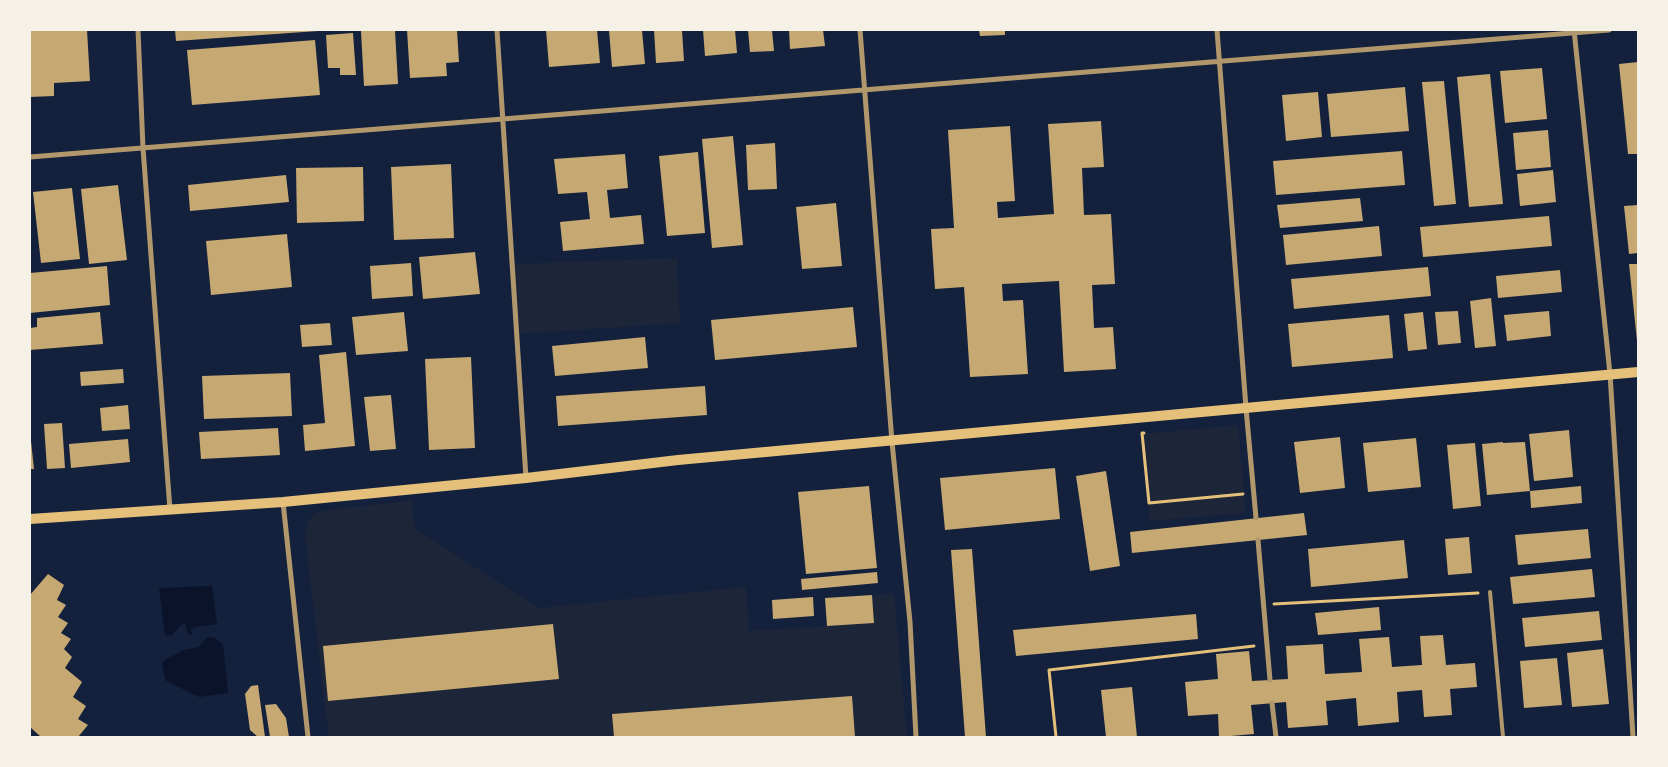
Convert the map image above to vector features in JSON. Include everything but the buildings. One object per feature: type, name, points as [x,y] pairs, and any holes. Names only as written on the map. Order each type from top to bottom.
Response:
[{"type":"main road","points":[[30,519],[283,502],[526,478],[678,460],[892,442],[1638,372]]},
{"type":"street","points":[[138,30],[143,148],[170,510]]},
{"type":"street","points":[[497,30],[526,478]]},
{"type":"street","points":[[860,30],[892,442],[910,622],[916,737]]},
{"type":"street","points":[[1217,30],[1256,518]]},
{"type":"street","points":[[30,157],[1574,31],[1609,30]]},
{"type":"street","points":[[1574,31],[1610,374],[1633,737]]},
{"type":"street","points":[[283,502],[308,737]]},
{"type":"street","points":[[1258,540],[1270,680]]},
{"type":"street","points":[[1272,703],[1276,737]]},
{"type":"lane","points":[[1490,592],[1503,737]]},
{"type":"path","points":[[1152,433],[1142,434],[1149,503],[1254,493]]},
{"type":"path","points":[[1264,604],[1490,592]]},
{"type":"path","points":[[1056,737],[1049,670],[1267,644]]},
{"type":"shaded area","points":[[677,258],[680,323],[517,334],[513,264]]},
{"type":"shaded area","points":[[1238,425],[1246,513],[1150,521],[1142,434]]},
{"type":"shaded area","points":[[412,500],[415,529],[539,608],[746,587],[749,631],[874,623],[872,595],[894,593],[907,737],[329,737],[305,537],[307,523],[314,514],[321,511]]},
{"type":"shaded area","points":[[212,586],[217,624],[194,627],[191,630],[192,635],[188,635],[185,623],[172,635],[165,636],[159,588]]},
{"type":"shaded area","points":[[206,638],[215,638],[223,645],[228,693],[199,697],[165,680],[162,662],[183,650],[199,647]]}]
